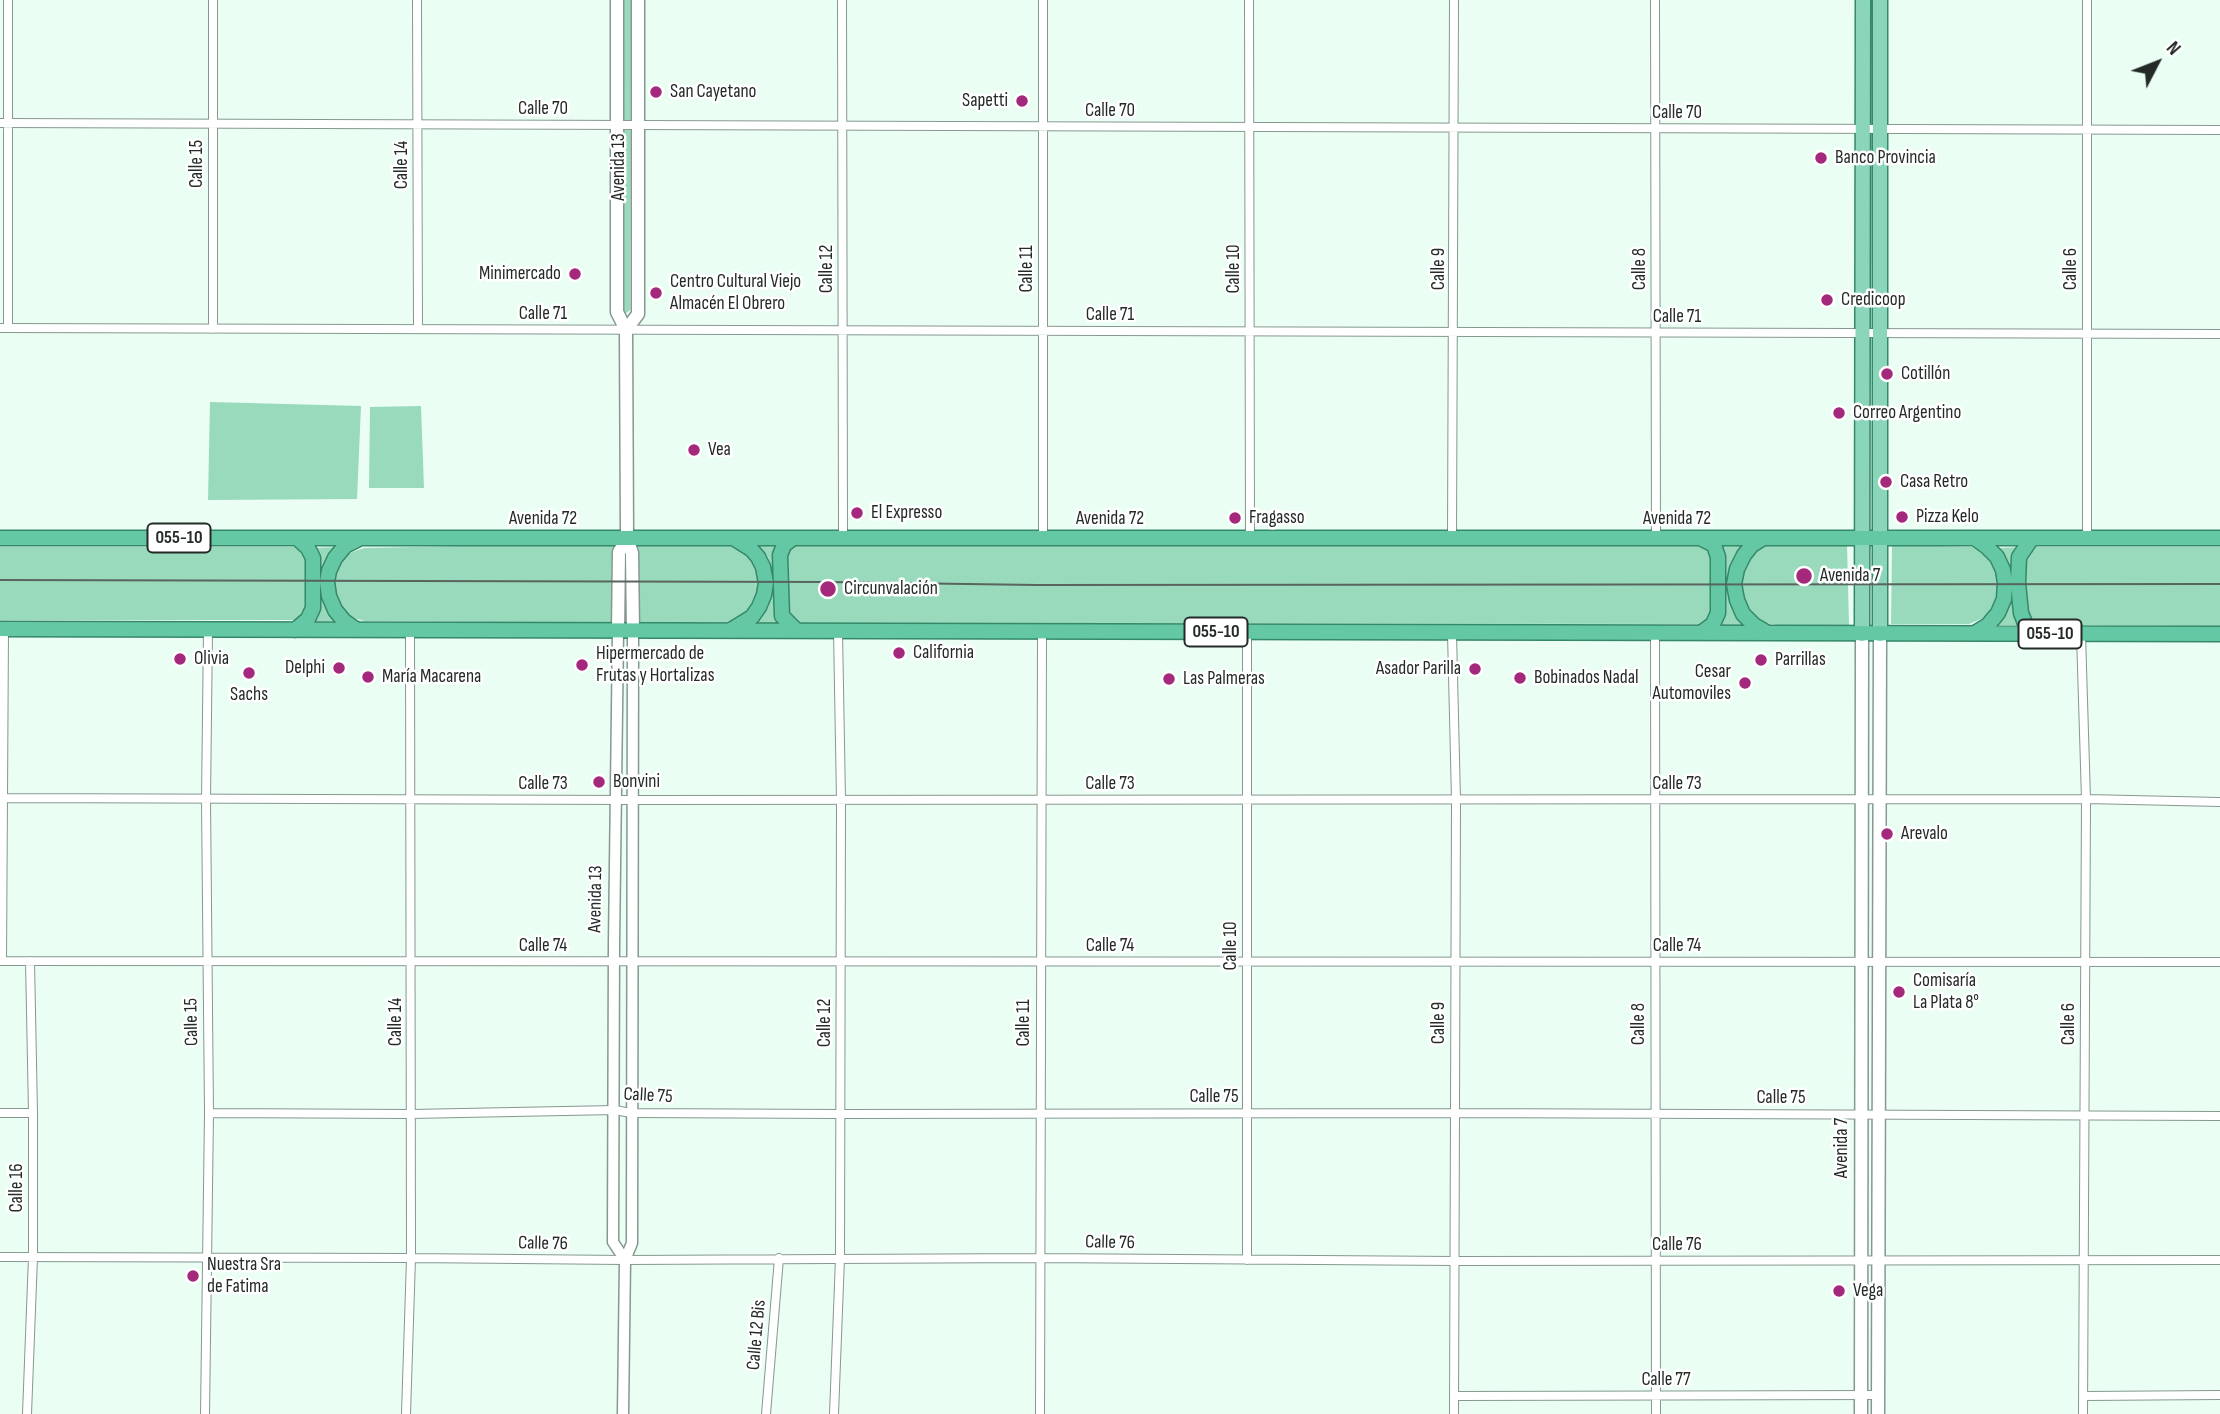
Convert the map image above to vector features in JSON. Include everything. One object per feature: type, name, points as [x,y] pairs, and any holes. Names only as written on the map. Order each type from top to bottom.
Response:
[{"type":"highway","points":[[730,631],[752,617],[760,607],[766,583],[758,557],[733,537]]},
{"type":"highway","name":"Avenida 72","points":[[0,538],[2220,538]]},
{"type":"highway","points":[[295,630],[308,619],[313,608],[313,558],[308,548],[297,538]]},
{"type":"highway","points":[[793,538],[783,545],[780,555],[782,616],[797,631]]},
{"type":"highway","points":[[1700,538],[1714,545],[1718,557],[1718,613],[1713,624],[1701,634]]},
{"type":"highway","points":[[1763,538],[1752,545],[1744,555],[1734,584],[1743,614],[1754,625],[1768,633]]},
{"type":"highway","points":[[2032,538],[2019,557],[2018,575],[2021,613],[2034,634]]},
{"type":"highway","points":[[357,630],[335,610],[327,582],[335,558],[345,547],[358,539]]},
{"type":"highway","points":[[1975,633],[1988,625],[1998,613],[2004,599],[2005,583],[1997,557],[1976,539]]},
{"type":"highway","name":"055-10","points":[[2,629],[2220,634]]},
{"type":"main road","name":"Avenida 13","points":[[617,0],[617,312],[626,330],[627,538],[619,552],[625,631]]},
{"type":"main road","name":"Avenida 13","points":[[626,330],[638,314],[638,0]]},
{"type":"main road","name":"Avenida 7","points":[[1861,1414],[1863,0]]},
{"type":"main road","name":"Avenida 7","points":[[1878,1414],[1880,0]]},
{"type":"street","points":[[4,328],[4,123],[8,0]]},
{"type":"street","name":"Calle 15","points":[[213,0],[213,329]]},
{"type":"street","name":"Calle 14","points":[[417,0],[418,329]]},
{"type":"street","name":"Calle 12","points":[[842,0],[843,538]]},
{"type":"street","name":"Calle 11","points":[[1042,538],[1043,0]]},
{"type":"street","name":"Calle 10","points":[[1249,0],[1250,538]]},
{"type":"street","name":"Calle 9","points":[[1452,538],[1454,0]]},
{"type":"street","name":"Calle 8","points":[[1655,0],[1656,538]]},
{"type":"street","name":"Calle 6","points":[[2087,0],[2087,538]]},
{"type":"street","name":"Calle 70","points":[[4,123],[2220,130]]},
{"type":"street","name":"Calle 71","points":[[4,328],[2220,334]]},
{"type":"street","points":[[1,961],[2,629]]},
{"type":"street","name":"Calle 15","points":[[205,1414],[209,1114],[206,800],[208,630]]},
{"type":"street","name":"Calle 14","points":[[406,1414],[411,1258],[410,630]]},
{"type":"street","name":"Avenida 13","points":[[625,631],[617,800],[614,962],[614,1242],[625,1260]]},
{"type":"street","name":"Avenida 13","points":[[623,1414],[625,1260],[632,1243],[633,962],[633,800],[625,631]]},
{"type":"street","name":"Calle 12","points":[[834,1414],[840,1258],[841,800],[838,631]]},
{"type":"street","name":"Calle 11","points":[[1040,1414],[1042,632]]},
{"type":"street","name":"Calle 10","points":[[1247,632],[1247,1260]]},
{"type":"street","name":"Calle 9","points":[[1452,633],[1456,800],[1454,1414]]},
{"type":"street","name":"Calle 8","points":[[1655,633],[1657,1414]]},
{"type":"street","name":"Calle 6","points":[[2081,634],[2086,799],[2083,1414]]},
{"type":"street","name":"Calle 73","points":[[2,798],[2086,799],[2220,802]]},
{"type":"street","name":"Calle 74","points":[[1,961],[2220,962]]},
{"type":"street","name":"Calle 16","points":[[27,1414],[33,1257],[30,961]]},
{"type":"street","name":"Calle 75","points":[[209,1114],[615,1110],[631,1113],[1040,1115],[1455,1113],[2220,1116]]},
{"type":"street","points":[[0,1113],[33,1113]]},
{"type":"street","name":"Calle 76","points":[[0,1257],[625,1260],[2220,1260]]},
{"type":"street","name":"Calle 12 Bis","points":[[766,1414],[779,1258]]},
{"type":"street","name":"Calle 77","points":[[1454,1396],[1878,1395]]},
{"type":"street","points":[[2083,1396],[2220,1395]]},
{"type":"green space","points":[[622,0],[631,0],[630,310],[625,314],[622,307]]},
{"type":"green space","points":[[210,402],[361,406],[357,499],[208,500]]},
{"type":"green space","points":[[421,406],[424,488],[369,488],[370,407]]},
{"type":"green space","points":[[780,542],[782,623],[753,623],[767,607],[772,591],[772,571],[768,557],[757,544]]},
{"type":"green space","points":[[614,543],[614,623],[364,621],[354,618],[336,602],[333,576],[339,563],[350,553],[364,548]]},
{"type":"green space","points":[[637,543],[732,544],[741,547],[756,563],[760,589],[751,609],[730,622],[637,623]]},
{"type":"green space","points":[[1704,543],[1714,553],[1714,614],[1704,624],[794,623],[786,615],[784,553],[789,545]]},
{"type":"green space","points":[[1771,543],[1847,545],[1849,625],[1778,625],[1765,623],[1754,615],[1741,588],[1742,572],[1748,558],[1757,549]]},
{"type":"green space","points":[[1719,544],[1744,544],[1734,557],[1730,574],[1746,626],[1719,625]]},
{"type":"green space","points":[[1892,545],[1973,547],[1983,551],[1997,566],[2001,589],[1993,611],[1969,624],[1891,624]]},
{"type":"green space","points":[[0,547],[296,547],[306,555],[308,610],[298,620],[0,620]]},
{"type":"green space","points":[[337,547],[323,569],[320,585],[322,599],[336,621],[313,621],[313,548]]},
{"type":"green space","points":[[2021,547],[2019,625],[1997,625],[2009,607],[2012,577],[2005,555],[1997,548]]},
{"type":"green space","points":[[2035,547],[2220,547],[2220,626],[2036,626],[2024,613],[2024,559]]},
{"type":"tram line","points":[[0,580],[1037,585],[2220,584]]},
{"type":"place","name":"San Cayetano","points":[[656,92]]},
{"type":"place","name":"Sapetti","points":[[1022,101]]},
{"type":"place","name":"Banco Provincia","points":[[1821,158]]},
{"type":"place","name":"Minimercado","points":[[575,274]]},
{"type":"place","name":"Centro Cultural Viejo Almacén El Obrero","points":[[656,293]]},
{"type":"place","name":"Credicoop","points":[[1827,300]]},
{"type":"place","name":"Cotillón","points":[[1887,374]]},
{"type":"place","name":"Correo Argentino","points":[[1839,413]]},
{"type":"place","name":"Vea","points":[[694,450]]},
{"type":"place","name":"Casa Retro","points":[[1886,482]]},
{"type":"place","name":"El Expresso","points":[[857,513]]},
{"type":"place","name":"Pizza Kelo","points":[[1902,517]]},
{"type":"place","name":"Fragasso","points":[[1235,518]]},
{"type":"place","name":"Avenida 7","points":[[1804,576]]},
{"type":"place","name":"Circunvalación","points":[[828,589]]},
{"type":"place","name":"California","points":[[899,653]]},
{"type":"place","name":"Olivia","points":[[180,659]]},
{"type":"place","name":"Parrillas","points":[[1761,660]]},
{"type":"place","name":"Hipermercado de Frutas y Hortalizas","points":[[582,665]]},
{"type":"place","name":"Delphi","points":[[339,668]]},
{"type":"place","name":"Asador Parilla","points":[[1475,669]]},
{"type":"place","name":"Sachs","points":[[249,673]]},
{"type":"place","name":"María Macarena","points":[[368,677]]},
{"type":"place","name":"Bobinados Nadal","points":[[1520,678]]},
{"type":"place","name":"Las Palmeras","points":[[1169,679]]},
{"type":"place","name":"Cesar Automoviles","points":[[1745,683]]},
{"type":"place","name":"Bonvini","points":[[599,782]]},
{"type":"place","name":"Arevalo","points":[[1887,834]]},
{"type":"place","name":"Comisaría La Plata 8°","points":[[1899,992]]},
{"type":"place","name":"Nuestra Sra de Fatima","points":[[193,1276]]},
{"type":"place","name":"Vega","points":[[1839,1291]]}]
